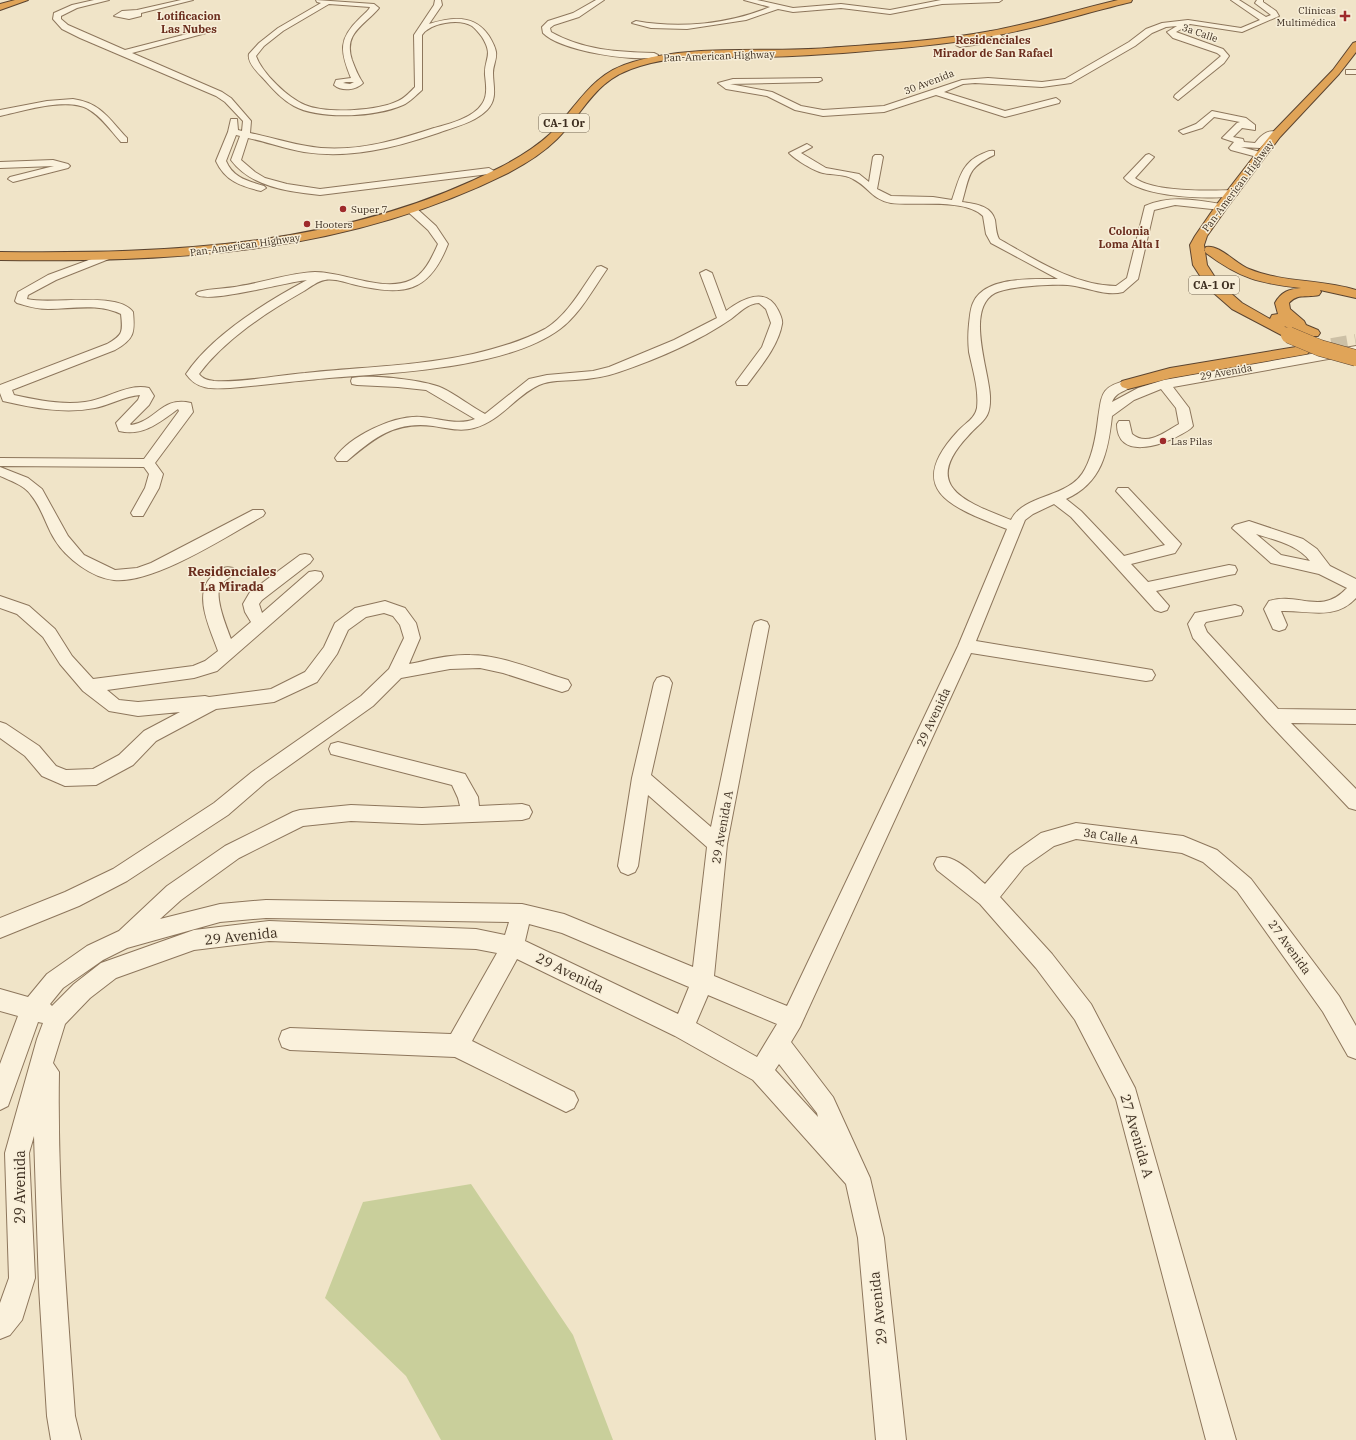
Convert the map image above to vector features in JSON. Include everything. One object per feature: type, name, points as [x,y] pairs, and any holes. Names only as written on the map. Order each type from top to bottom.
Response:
[{"type":"highway","points":[[0,3],[10,0]]},
{"type":"highway","points":[[0,7],[24,0]]},
{"type":"highway","name":"Pan-American Highway","points":[[0,248],[114,250],[171,248],[239,241],[334,224],[389,209],[446,189],[489,171],[515,156],[534,142],[547,131],[587,83],[596,75],[619,64],[654,55],[714,51],[790,49],[900,41],[979,30],[1108,0]]},
{"type":"highway","name":"Pan-American Highway","points":[[0,256],[105,257],[175,254],[253,246],[328,232],[411,209],[471,186],[531,154],[557,133],[597,83],[608,75],[633,64],[650,60],[683,56],[795,53],[943,41],[1009,30],[1128,0]]},
{"type":"highway","points":[[1056,18],[1048,16],[1069,11],[1071,8]]},
{"type":"highway","points":[[1009,30],[1038,20],[1030,18]]},
{"type":"highway","name":"Pan-American Highway","points":[[1356,46],[1336,72],[1276,136],[1233,193],[1222,214],[1199,241],[1197,251],[1200,265],[1213,284],[1236,306],[1289,335],[1320,348],[1356,358]]},
{"type":"highway","points":[[1329,94],[1353,72],[1356,63]]},
{"type":"highway","points":[[411,209],[409,207],[412,204],[446,189]]},
{"type":"highway","name":"Pan-American Highway","points":[[1222,214],[1211,250],[1218,268],[1225,278],[1263,310],[1312,333],[1356,349]]},
{"type":"highway","points":[[1211,250],[1232,266],[1252,275],[1276,281],[1323,287],[1356,294]]},
{"type":"highway","points":[[1312,333],[1283,311],[1282,303],[1287,296],[1301,292],[1320,292],[1356,299]]},
{"type":"highway","points":[[1128,384],[1155,368],[1257,349],[1267,341],[1268,334],[1263,322]]},
{"type":"highway","points":[[1128,384],[1170,373],[1302,351]]},
{"type":"street","points":[[106,0],[84,4],[62,11],[57,15],[57,19],[65,27],[83,36],[218,94],[228,100],[239,114],[247,121],[247,129],[236,160],[240,167],[254,176],[318,194]]},
{"type":"street","points":[[136,12],[190,0]]},
{"type":"street","points":[[356,80],[346,59],[344,47],[353,27],[375,8],[372,5],[364,3],[324,1],[314,12],[300,17],[259,46],[252,56],[254,64],[287,99],[303,108],[330,112],[378,109],[399,104],[410,97],[419,88],[418,35],[438,5],[438,0]]},
{"type":"street","points":[[601,0],[576,15],[551,23],[546,27],[547,33],[562,42],[606,52],[654,55]]},
{"type":"street","points":[[747,0],[777,7],[804,10],[841,6],[890,12],[942,2],[998,0]]},
{"type":"street","points":[[1234,0],[1266,20],[1275,16],[1259,3],[1260,0]]},
{"type":"street","points":[[636,23],[646,26],[710,24],[759,15],[777,7]]},
{"type":"street","points":[[233,132],[303,148],[332,151],[361,150],[393,145],[412,140],[460,122],[480,111],[490,97],[489,74],[492,61],[491,46],[484,32],[473,23],[459,20],[437,23],[421,29]]},
{"type":"street","name":"30 Avenida","points":[[818,80],[733,81],[722,83],[729,87],[769,94],[798,108],[823,113],[884,109],[962,82],[972,80],[1027,85],[1059,84],[1068,81],[1132,44],[1149,31],[1165,25],[1188,22],[1242,30],[1266,20]]},
{"type":"street","name":"3a Calle","points":[[1178,97],[1225,56],[1220,51],[1176,36],[1172,32],[1188,22]]},
{"type":"street","points":[[124,54],[203,31]]},
{"type":"street","points":[[960,45],[1001,40],[993,33]]},
{"type":"street","points":[[131,46],[162,38],[179,38]]},
{"type":"street","points":[[606,52],[621,60],[619,64]]},
{"type":"street","points":[[936,92],[1005,114],[1056,101]]},
{"type":"street","points":[[0,103],[4,113],[61,102],[91,106],[124,140]]},
{"type":"street","points":[[239,114],[233,122],[233,132],[221,161],[224,170],[230,176],[239,181],[272,192],[293,196],[351,191],[429,181],[439,177],[489,171]]},
{"type":"street","points":[[1183,131],[1199,126],[1212,114],[1243,120],[1252,128]]},
{"type":"street","points":[[1252,128],[1240,125],[1227,138],[1237,144],[1264,152]]},
{"type":"street","points":[[1237,144],[1252,128]]},
{"type":"street","points":[[1254,146],[1257,146],[1266,135],[1276,136]]},
{"type":"street","points":[[1237,144],[1254,146],[1264,152]]},
{"type":"street","points":[[807,146],[794,153],[823,170],[856,176],[878,195],[885,198],[934,200],[973,206],[986,213],[989,219],[991,236],[995,241],[1074,283],[1093,289],[1106,291],[1119,290],[1132,279],[1149,208],[1157,203],[1176,203],[1222,214]]},
{"type":"street","points":[[224,154],[238,152]]},
{"type":"street","points":[[956,203],[967,167],[976,160],[991,153]]},
{"type":"street","points":[[872,190],[878,157]]},
{"type":"street","points":[[1149,157],[1129,178],[1133,182],[1151,188],[1203,195],[1233,193]]},
{"type":"street","points":[[0,165],[53,163],[65,166],[13,178]]},
{"type":"street","points":[[272,192],[283,185]]},
{"type":"street","points":[[202,294],[237,290],[294,278],[324,276],[385,287],[408,285],[425,276],[443,244],[432,228],[411,209]]},
{"type":"street","points":[[105,257],[87,266],[33,286],[22,294],[21,301],[33,305],[96,303],[117,306],[127,312],[129,333],[124,340],[111,347],[5,388],[8,398],[55,406],[96,404],[127,393],[144,391],[147,396],[144,402],[123,423],[124,428],[131,430],[144,426],[175,405],[186,406],[186,412],[176,423],[148,463]]},
{"type":"street","points":[[324,276],[308,282],[227,339],[196,366],[192,374],[199,382],[215,385],[402,368],[462,360],[512,346],[549,331],[568,316],[601,269]]},
{"type":"street","points":[[706,273],[723,319]]},
{"type":"street","points":[[1015,527],[960,503],[946,491],[940,481],[940,471],[944,460],[963,432],[981,417],[983,412],[983,383],[973,341],[977,307],[982,297],[991,289],[1004,286],[1074,283]]},
{"type":"street","points":[[342,458],[366,438],[385,426],[408,420],[429,421],[460,426],[474,425],[485,419],[533,383],[546,378],[588,375],[614,370],[660,350],[723,319],[747,302],[759,300],[766,302],[771,306],[777,323],[768,347],[742,382]]},
{"type":"street","name":"29 Avenida","points":[[1105,415],[1131,396],[1158,386],[1356,349]]},
{"type":"street","points":[[318,375],[335,380],[413,385],[436,390],[469,412],[485,419]]},
{"type":"street","name":"29 Avenida","points":[[761,1072],[792,1019],[966,646],[1019,518],[1024,513],[1056,499],[1079,486],[1092,471],[1097,459],[1105,415],[1105,403],[1114,389],[1128,384]]},
{"type":"street","points":[[1105,415],[1124,424],[1124,433],[1136,444],[1150,444],[1186,426],[1186,416],[1183,410],[1172,404],[1158,386]]},
{"type":"street","points":[[0,462],[87,464],[148,463]]},
{"type":"street","points":[[138,513],[152,488],[156,474],[148,463]]},
{"type":"street","points":[[0,471],[23,482],[37,492],[62,538],[79,559],[114,575],[138,573],[157,567],[258,513]]},
{"type":"street","points":[[1120,562],[1170,549],[1173,544],[1123,491]]},
{"type":"street","points":[[1056,499],[1076,514],[1161,606]]},
{"type":"street","points":[[1279,625],[1272,609],[1275,605],[1322,608],[1335,607],[1349,596],[1356,587],[1324,570],[1276,559],[1240,528],[1249,526],[1298,543],[1312,553],[1324,570]]},
{"type":"street","points":[[262,620],[255,617],[251,611],[251,604],[256,596],[305,559]]},
{"type":"street","points":[[1144,588],[1229,570]]},
{"type":"street","points":[[227,653],[212,607],[210,592],[214,581],[228,572]]},
{"type":"street","points":[[89,686],[194,672],[211,666],[262,620],[316,576]]},
{"type":"street","points":[[0,602],[23,610],[49,633],[66,660],[89,686],[115,706],[138,708],[213,703],[274,695],[311,676],[331,650],[341,627],[361,612],[384,608],[398,612],[408,623],[412,638],[396,673],[361,705],[259,777],[221,809],[120,875],[72,899],[11,922],[0,928]]},
{"type":"street","points":[[1235,612],[1201,617],[1196,624],[1196,629],[1273,716],[1356,802]]},
{"type":"street","name":"29 Avenida A","points":[[684,1028],[703,981],[717,844],[762,626]]},
{"type":"street","points":[[966,646],[1146,675]]},
{"type":"street","points":[[396,673],[433,665],[470,661],[504,667],[562,685]]},
{"type":"street","points":[[628,866],[641,778],[663,683]]},
{"type":"street","points":[[0,729],[32,751],[49,771],[65,778],[96,777],[126,760],[150,736],[213,703]]},
{"type":"street","points":[[1273,716],[1356,717]]},
{"type":"street","points":[[338,749],[458,779],[468,797],[470,814]]},
{"type":"street","points":[[641,778],[717,844]]},
{"type":"street","points":[[123,939],[174,893],[232,852],[300,818],[351,813],[422,816],[522,812]]},
{"type":"street","name":"3a Calle A","points":[[987,897],[1016,861],[1048,839],[1076,831],[1183,845],[1210,856]]},
{"type":"street","name":"27 Avenida","points":[[1210,856],[1244,885],[1331,1004],[1356,1048]]},
{"type":"street","name":"27 Avenida A","points":[[944,864],[987,897],[1044,961],[1083,1012],[1128,1096],[1221,1440]]},
{"type":"street","points":[[0,1098],[32,1008],[55,981],[96,953],[123,939],[220,912],[266,909],[522,913],[564,924],[792,1019]]},
{"type":"street","points":[[457,1046],[513,946],[522,913]]},
{"type":"street","name":"29 Avenida","points":[[0,1325],[12,1310],[22,1278],[17,1153],[48,1038],[57,1017],[82,991],[109,970],[194,940],[269,931],[476,939],[513,946],[684,1028],[761,1072],[857,1178]]},
{"type":"street","points":[[0,1000],[32,1008],[57,1017]]},
{"type":"street","points":[[48,1038],[45,1128],[46,1172],[61,1416],[66,1440]]},
{"type":"street","points":[[290,1039],[457,1046],[566,1100]]},
{"type":"street","name":"29 Avenida","points":[[778,1044],[825,1106],[857,1178],[870,1238],[891,1440]]},
{"type":"green space","points":[[471,1184],[573,1335],[613,1440],[441,1440],[406,1376],[325,1298],[363,1202]]},
{"type":"tunnel","points":[[1308,350],[1356,342]]},
{"type":"place","name":"Clínicas Multimédica","points":[[1345,16]]},
{"type":"place","name":"Super 7","points":[[343,209]]},
{"type":"place","name":"Hooters","points":[[307,224]]},
{"type":"place","name":"Las Pilas","points":[[1163,441]]},
{"type":"district","name":"Lotificacion Las Nubes","points":[[189,22]]},
{"type":"district","name":"Residenciales Mirador de San Rafael","points":[[993,46]]},
{"type":"district","name":"Colonia Loma Alta I","points":[[1129,237]]},
{"type":"district","name":"Residenciales La Mirada","points":[[232,578]]}]
